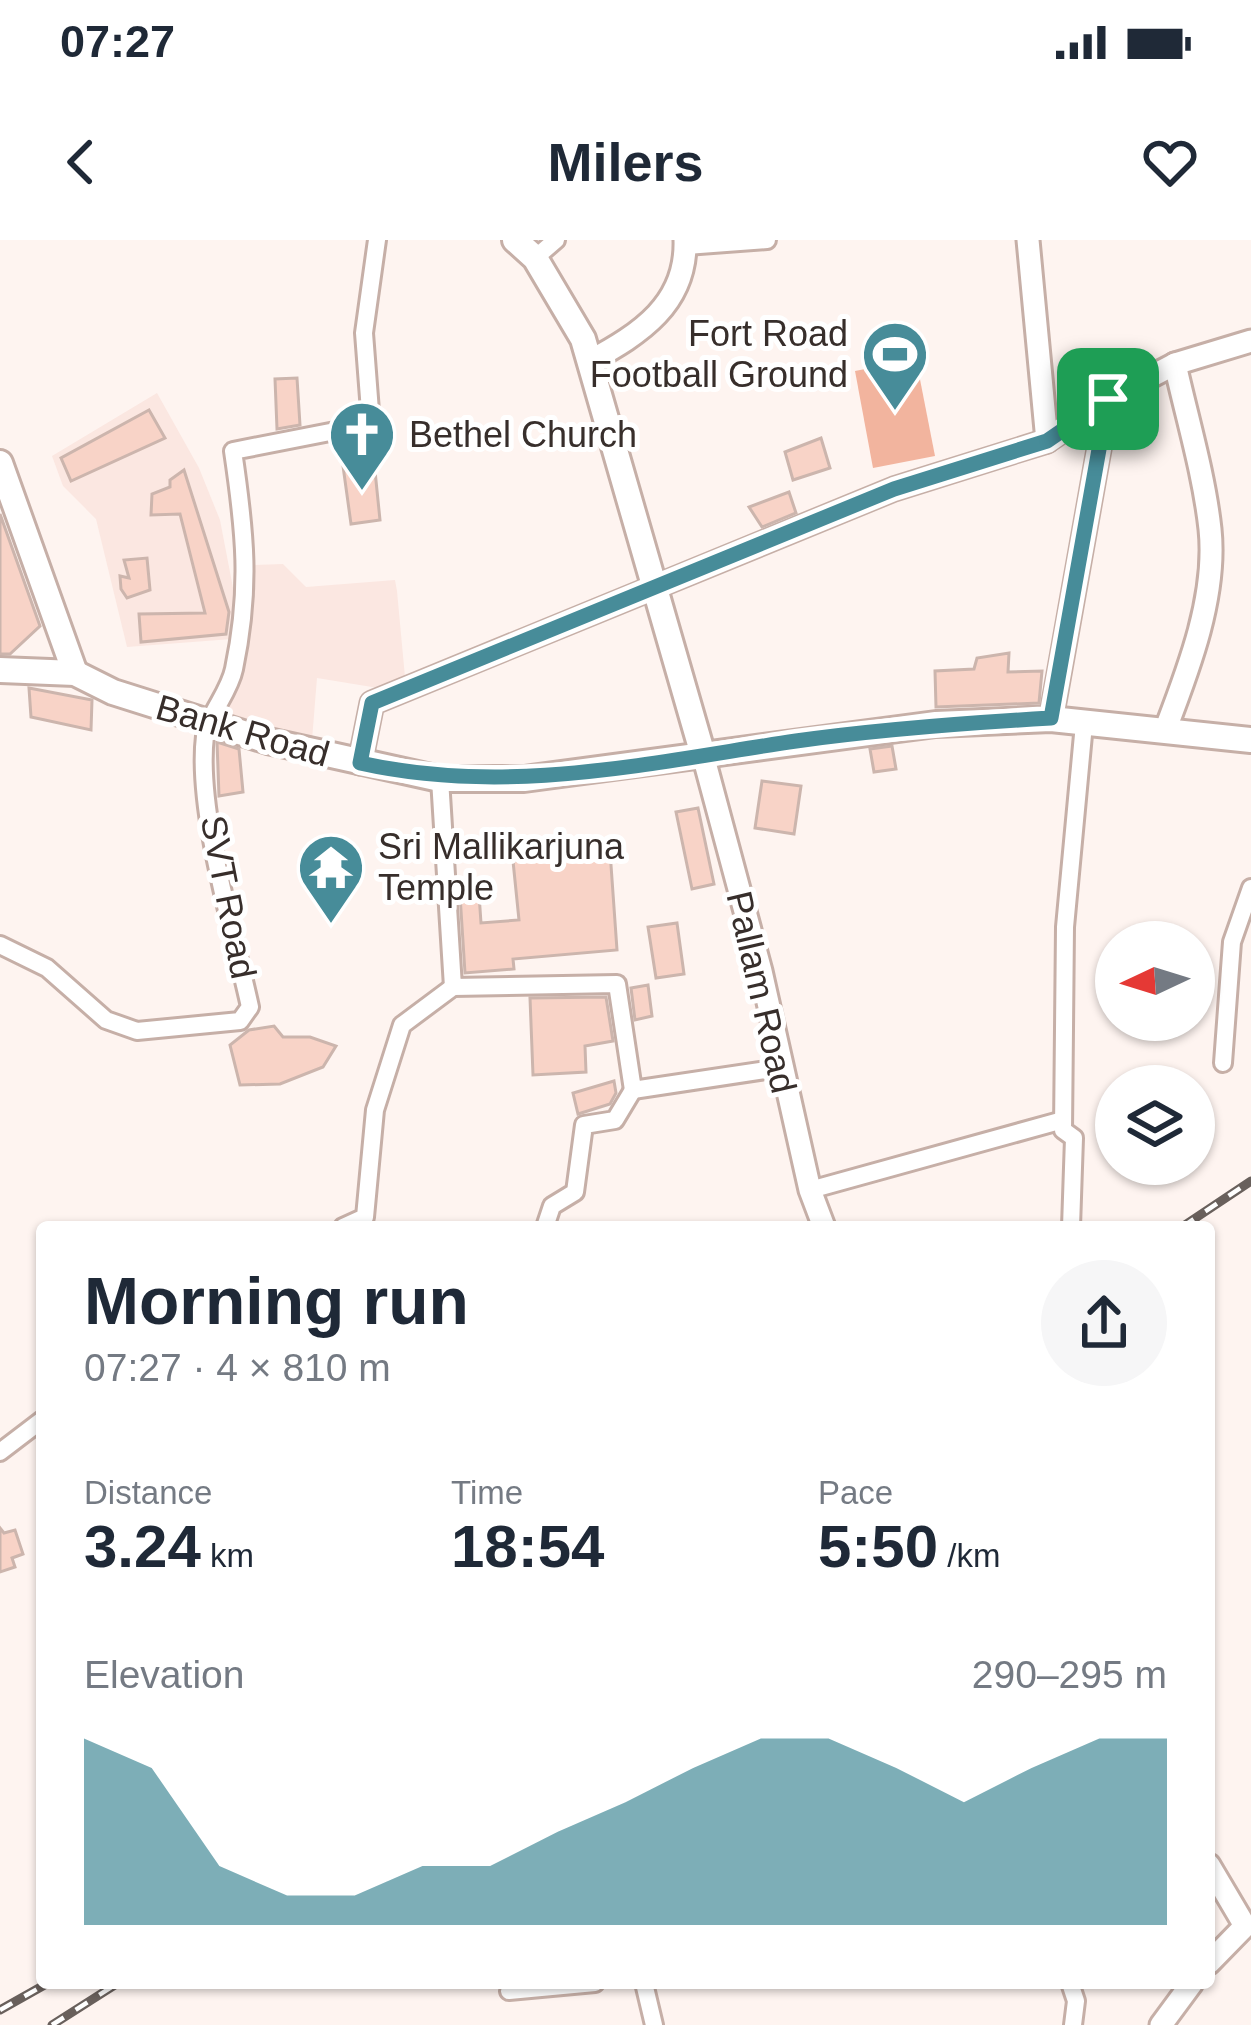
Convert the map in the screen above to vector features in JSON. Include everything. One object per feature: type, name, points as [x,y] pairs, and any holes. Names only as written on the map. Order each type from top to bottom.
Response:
[{"type":"main road","points":[[525,249],[584,339],[704,755]]},
{"type":"main road","points":[[0,463],[75,673]]},
{"type":"main road","name":"Bank Road","points":[[0,670],[75,673],[113,692],[268,741],[440,779],[524,779],[936,724],[1051,718],[1251,740]]},
{"type":"street","name":"SVT Road","points":[[0,945],[47,968],[106,1020],[137,1031],[240,1021],[250,1007],[212,825],[205,738],[233,676],[248,552],[233,451],[371,424],[365,293],[376,240]]},
{"type":"street","points":[[525,249],[556,240]]},
{"type":"street","points":[[590,362],[644,331],[672,299],[685,243],[767,240]]},
{"type":"street","points":[[1028,240],[1047,441]]},
{"type":"street","points":[[360,763],[372,703],[654,583],[783,537],[894,489],[1047,441],[1108,399],[1175,364],[1251,341]]},
{"type":"street","points":[[1166,728],[1186,674],[1207,586],[1210,530],[1175,364]]},
{"type":"street","points":[[1051,718],[1108,399]]},
{"type":"street","points":[[1071,1221],[1074,1138],[1063,1130],[1065,926],[1084,724]]},
{"type":"street","name":"Pallam Road","points":[[704,755],[760,970],[779,1068],[822,1221]]},
{"type":"street","points":[[440,779],[453,987]]},
{"type":"street","points":[[1223,1063],[1232,942],[1251,888]]},
{"type":"street","points":[[369,1221],[375,1110],[402,1025],[453,987],[617,984],[633,1090],[615,1120],[584,1125],[575,1192],[551,1206],[547,1221]]},
{"type":"street","points":[[633,1090],[779,1068]]},
{"type":"street","points":[[810,1190],[1063,1120]]},
{"type":"street","points":[[0,1452],[36,1425]]},
{"type":"street","points":[[1215,1875],[1245,1926],[1215,1957]]},
{"type":"street","points":[[509,1991],[530,1989]]},
{"type":"street","points":[[645,1989],[654,2025]]},
{"type":"street","points":[[1072,1989],[1076,2001],[1073,2025]]},
{"type":"street","points":[[1161,2025],[1188,1989]]},
{"type":"shaded area","name":"Fort Road Football Ground","points":[[916,359],[935,456],[873,468],[855,371]]},
{"type":"shaded area","points":[[157,393],[199,468],[220,520],[234,593],[232,639],[127,647],[96,519],[63,486],[52,456]]},
{"type":"shaded area","points":[[283,564],[306,587],[395,580],[397,591],[405,677],[378,688],[317,678],[312,740],[224,712],[243,651],[250,565]]},
{"type":"building","points":[[297,378],[300,425],[277,429],[275,379]]},
{"type":"building","points":[[149,410],[165,438],[71,481],[61,458]]},
{"type":"building","points":[[821,438],[830,468],[793,480],[785,452]]},
{"type":"building","name":"Bethel Church","points":[[374,461],[380,520],[351,524],[343,466]]},
{"type":"building","points":[[184,470],[229,612],[226,634],[141,642],[139,614],[205,613],[180,514],[151,515],[152,494],[170,487],[170,480]]},
{"type":"building","points":[[789,492],[796,513],[762,527],[749,507]]},
{"type":"building","points":[[0,514],[40,626],[10,654],[0,654]]},
{"type":"building","points":[[147,558],[150,590],[127,598],[121,589],[120,576],[129,578],[124,560]]},
{"type":"building","points":[[1009,653],[1008,672],[1042,671],[1039,703],[936,707],[935,671],[974,669],[977,658]]},
{"type":"building","points":[[29,688],[92,700],[91,730],[31,717]]},
{"type":"building","points":[[217,742],[239,749],[243,792],[219,796]]},
{"type":"building","points":[[892,746],[896,769],[874,772],[870,749]]},
{"type":"building","points":[[762,781],[801,786],[794,834],[755,828]]},
{"type":"building","points":[[698,808],[714,884],[692,889],[676,812]]},
{"type":"building","points":[[610,851],[617,950],[513,959],[514,969],[465,973],[460,895],[479,894],[481,923],[519,920],[513,861]]},
{"type":"building","points":[[677,923],[684,974],[656,978],[648,927]]},
{"type":"building","points":[[648,985],[652,1016],[635,1020],[631,988]]},
{"type":"building","points":[[606,997],[613,1041],[585,1046],[586,1072],[533,1075],[530,998]]},
{"type":"building","points":[[274,1026],[283,1037],[310,1037],[336,1046],[323,1067],[280,1084],[240,1085],[230,1045],[249,1030]]},
{"type":"building","points":[[614,1081],[616,1093],[610,1104],[578,1114],[573,1093]]},
{"type":"building","points":[[0,1528],[4,1533],[15,1530],[23,1554],[12,1558],[15,1567],[0,1572]]},
{"type":"railway","points":[[1191,1221],[1251,1181]]},
{"type":"railway","points":[[0,2010],[37,1989]]},
{"type":"railway","points":[[52,2025],[109,1989]]},
{"type":"place","name":"Fort Road Football Ground","points":[[895,413]]},
{"type":"place","name":"Bethel Church","points":[[362,493]]},
{"type":"place","name":"Sri Mallikarjuna Temple","points":[[331,926]]},
{"type":"route","points":[[1108,399],[1051,718],[936,724],[524,779],[440,779],[360,763],[372,703],[654,583],[783,537],[894,489],[1047,441],[1108,399]]}]
